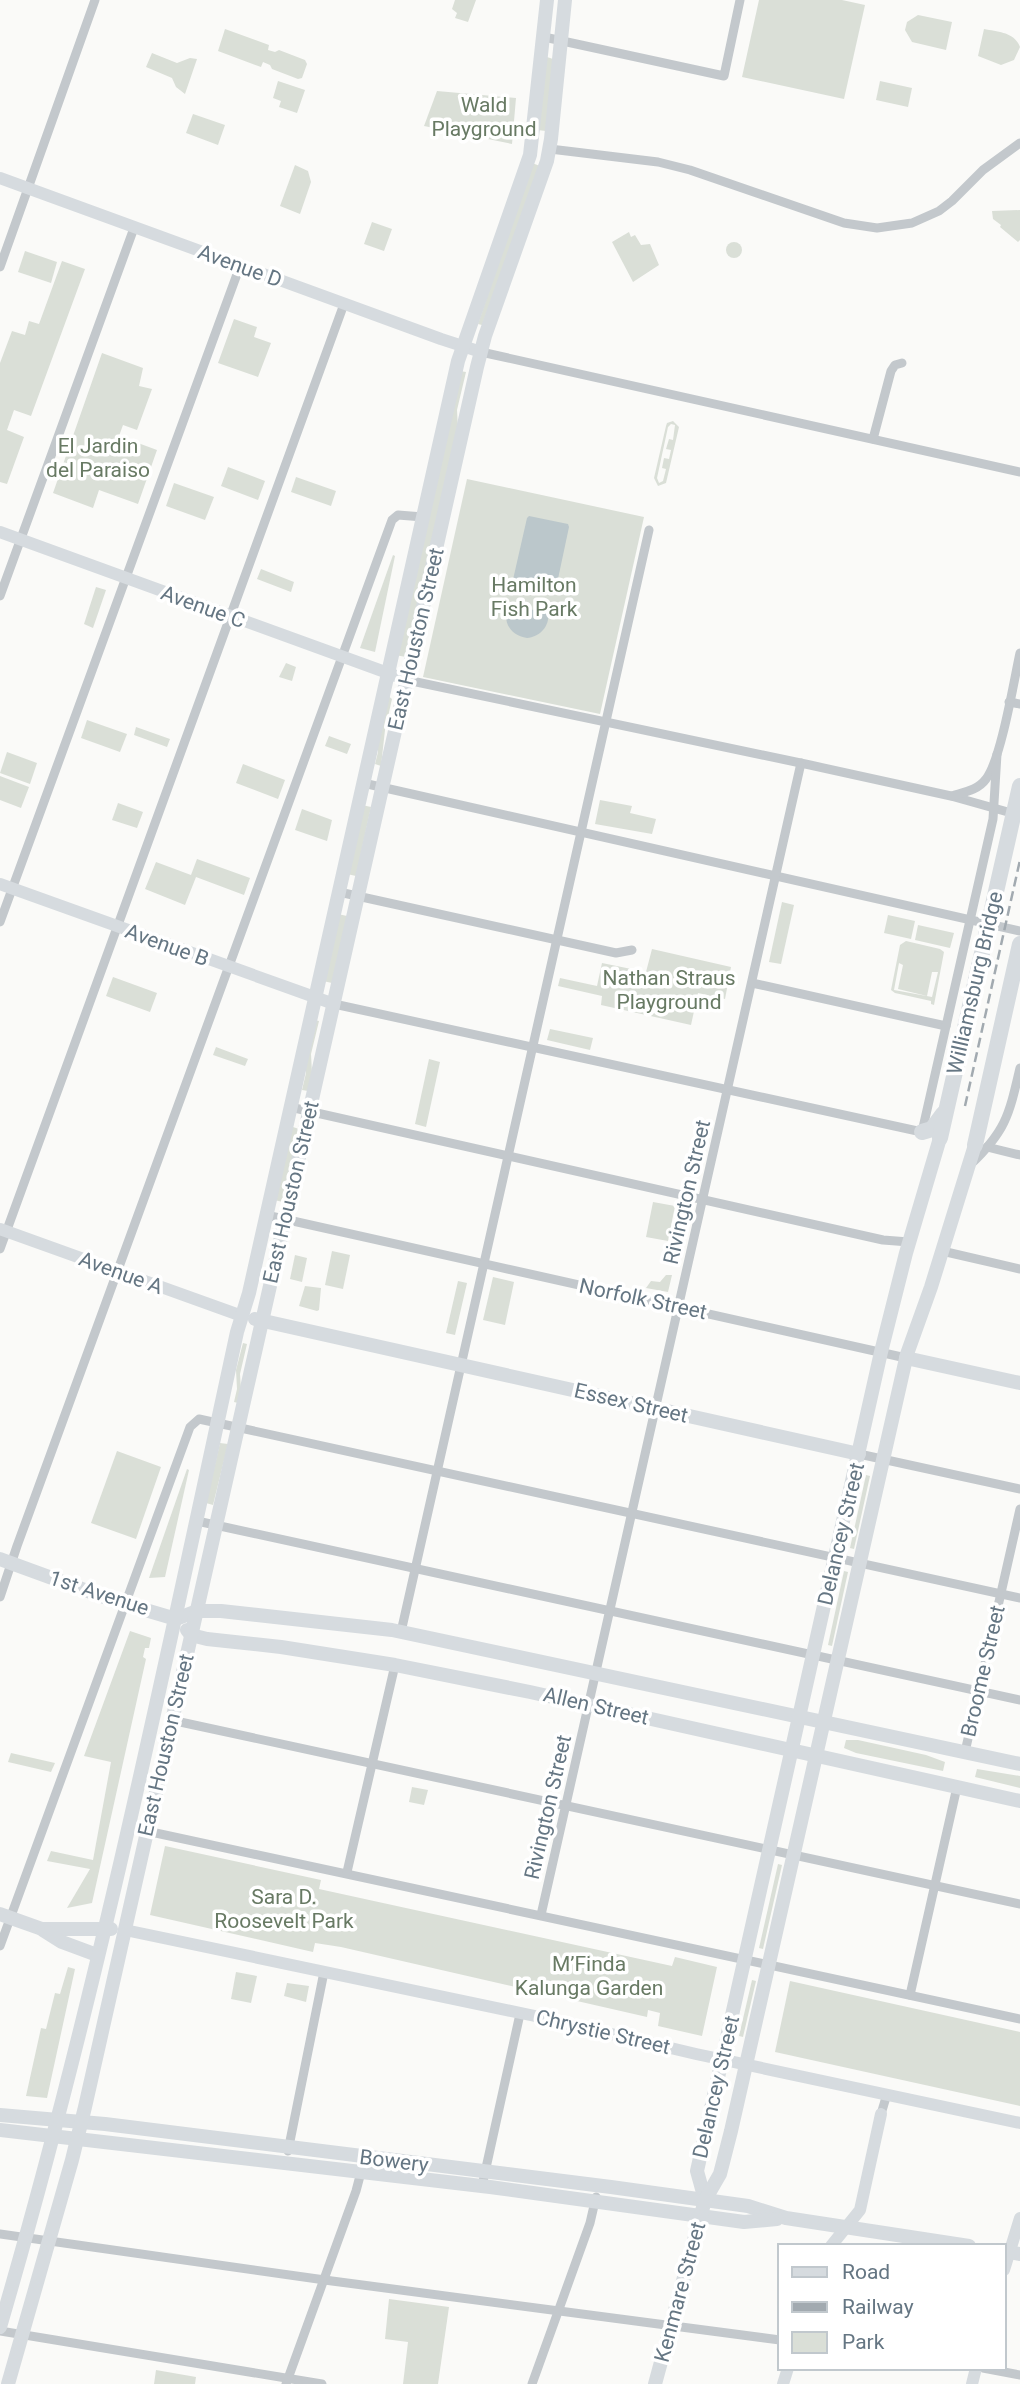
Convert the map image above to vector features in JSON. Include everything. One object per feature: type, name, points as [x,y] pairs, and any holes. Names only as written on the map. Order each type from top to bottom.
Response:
[{"type":"highway","name":"Williamsburg Bridge","points":[[940,1138],[1020,786]]},
{"type":"highway","name":"Williamsburg Bridge","points":[[982,1146],[1020,944]]},
{"type":"highway","points":[[922,1132],[932,1129],[946,1109]]},
{"type":"main road","name":"East Houston Street","points":[[0,2329],[58,2121],[128,1827],[462,346],[530,155],[547,0]]},
{"type":"main road","name":"East Houston Street","points":[[8,2384],[81,2123],[481,352],[550,149],[565,0]]},
{"type":"main road","name":"Avenue D","points":[[0,178],[481,352]]},
{"type":"main road","name":"Avenue C","points":[[0,532],[407,680]]},
{"type":"main road","name":"Avenue B","points":[[6,886],[334,1004]]},
{"type":"main road","name":"Delancey Street","points":[[705,2200],[697,2171],[881,1352],[909,1242],[940,1138]]},
{"type":"main road","name":"Delancey Street","points":[[705,2200],[720,2174],[747,2064],[906,1358],[969,1166],[982,1146]]},
{"type":"main road","name":"Avenue A","points":[[3,1230],[242,1316]]},
{"type":"main road","name":"Essex Street","points":[[242,1316],[859,1454]]},
{"type":"main road","name":"Norfolk Street","points":[[906,1358],[1020,1383]]},
{"type":"main road","name":"1st Avenue","points":[[6,1561],[176,1619],[197,1611]]},
{"type":"main road","name":"Allen Street","points":[[197,1611],[221,1611],[401,1632],[1020,1764]]},
{"type":"main road","points":[[176,1619],[191,1635]]},
{"type":"main road","name":"Allen Street","points":[[191,1635],[395,1665],[817,1754],[1020,1801]]},
{"type":"main road","points":[[6,1916],[42,1929],[62,1942],[97,1955]]},
{"type":"main road","name":"Chrystie Street","points":[[42,1929],[124,1930],[1020,2123]]},
{"type":"main road","points":[[833,2244],[860,2210],[881,2114]]},
{"type":"main road","name":"Bowery","points":[[0,2115],[288,2147],[363,2165]]},
{"type":"main road","name":"Bowery","points":[[0,2130],[287,2164],[363,2165],[483,2179],[598,2186],[748,2206],[786,2218],[955,2244]]},
{"type":"main road","name":"Bowery","points":[[483,2179],[595,2202],[744,2222],[786,2218]]},
{"type":"main road","name":"Kenmare Street","points":[[655,2384],[705,2200]]},
{"type":"main road","points":[[1012,2253],[1020,2218]]},
{"type":"street","points":[[0,267],[95,0]]},
{"type":"street","points":[[544,37],[724,76],[740,0]]},
{"type":"street","points":[[550,149],[658,163],[690,170],[844,223],[877,228],[912,223],[939,211],[953,201],[983,170],[1020,143]]},
{"type":"street","points":[[0,596],[134,228]]},
{"type":"street","points":[[0,922],[6,886],[125,578],[240,266]]},
{"type":"street","points":[[0,1249],[3,1230],[344,304]]},
{"type":"street","points":[[481,352],[1020,472]]},
{"type":"street","points":[[873,439],[891,371],[895,365],[902,363]]},
{"type":"street","points":[[0,1597],[6,1561],[230,968],[392,520],[398,516],[423,517]]},
{"type":"street","points":[[401,1632],[649,530]]},
{"type":"street","points":[[951,796],[973,790],[983,783],[990,772],[997,754],[1020,653]]},
{"type":"street","points":[[407,680],[951,796],[1020,815]]},
{"type":"street","points":[[1009,702],[1020,704]]},
{"type":"street","points":[[334,1004],[922,1132],[995,809],[997,754]]},
{"type":"street","name":"Rivington Street","points":[[541,1915],[801,763]]},
{"type":"street","points":[[363,783],[1020,931]]},
{"type":"street","points":[[338,892],[616,953],[632,950]]},
{"type":"street","points":[[752,983],[946,1026]]},
{"type":"street","name":"Delancey Street","points":[[982,1146],[1007,1119],[1020,1068]]},
{"type":"street","points":[[290,1107],[883,1240],[909,1242]]},
{"type":"street","points":[[982,1146],[1020,1154]]},
{"type":"street","name":"Norfolk Street","points":[[266,1215],[906,1358]]},
{"type":"street","points":[[942,1251],[1020,1269]]},
{"type":"street","points":[[0,1946],[6,1916],[126,1604],[190,1427],[199,1419],[1020,1598]]},
{"type":"street","name":"Essex Street","points":[[859,1454],[1020,1489]]},
{"type":"street","name":"Broome Street","points":[[965,1752],[1020,1508]]},
{"type":"street","points":[[197,1521],[1020,1700]]},
{"type":"street","points":[[347,1872],[395,1665]]},
{"type":"street","points":[[171,1720],[1020,1904]]},
{"type":"street","points":[[909,1995],[957,1787]]},
{"type":"street","points":[[128,1827],[1020,2019]]},
{"type":"street","points":[[287,2164],[288,2147],[324,1972]]},
{"type":"street","points":[[483,2179],[520,2014]]},
{"type":"street","points":[[881,2114],[887,2094]]},
{"type":"street","points":[[287,2382],[363,2165]]},
{"type":"street","points":[[532,2384],[590,2223],[598,2186]]},
{"type":"street","points":[[0,2234],[778,2340]]},
{"type":"street","points":[[0,2329],[287,2382],[321,2384]]},
{"type":"street","points":[[994,2370],[1020,2375]]},
{"type":"green space","points":[[455,0],[476,0],[468,22],[455,18],[457,13],[452,9]]},
{"type":"green space","points":[[759,0],[842,0],[865,5],[844,99],[742,77]]},
{"type":"green space","points":[[918,15],[952,22],[946,50],[912,42],[905,30],[907,22]]},
{"type":"green space","points":[[225,29],[269,45],[268,50],[279,50],[305,60],[307,64],[302,78],[298,79],[272,69],[263,62],[261,67],[218,51]]},
{"type":"green space","points":[[984,29],[1014,38],[1020,47],[1014,60],[1001,65],[978,56]]},
{"type":"green space","points":[[152,53],[177,63],[190,58],[197,59],[185,94],[176,87],[172,78],[146,67]]},
{"type":"green space","points":[[547,57],[553,59],[546,131],[537,130]]},
{"type":"green space","points":[[278,81],[305,90],[297,113],[279,107],[281,101],[273,98]]},
{"type":"green space","points":[[880,81],[912,88],[908,107],[876,100]]},
{"type":"green space","name":"Wald Playground","points":[[437,91],[516,98],[512,144],[424,126]]},
{"type":"green space","points":[[193,114],[225,125],[218,145],[186,133]]},
{"type":"green space","points":[[532,163],[540,166],[482,325],[478,324]]},
{"type":"green space","points":[[295,165],[308,171],[311,182],[300,214],[280,206]]},
{"type":"green space","points":[[1020,210],[1018,242],[993,219],[992,211]]},
{"type":"green space","points":[[372,222],[392,229],[384,251],[364,244]]},
{"type":"green space","points":[[629,232],[631,237],[635,235],[641,245],[650,244],[659,265],[633,282],[612,242]]},
{"type":"green space","points":[[734,242],[740,244],[740,256],[734,258],[728,256],[726,250],[728,244]]},
{"type":"green space","points":[[25,251],[57,262],[51,283],[18,272]]},
{"type":"green space","points":[[62,261],[85,269],[31,416],[14,410],[7,430],[24,437],[7,484],[0,482],[0,363],[12,331],[25,335],[29,321],[39,324]]},
{"type":"green space","points":[[234,319],[257,327],[254,337],[271,343],[258,377],[218,363]]},
{"type":"green space","name":"El Jardin del Paraiso","points":[[102,353],[143,368],[139,386],[152,389],[137,430],[123,425],[119,436],[157,450],[138,504],[99,490],[93,508],[53,493]]},
{"type":"green space","points":[[460,371],[466,372],[457,410],[458,429],[406,657],[395,655]]},
{"type":"green space","points":[[673,421],[679,427],[666,483],[658,486],[654,478],[667,423]],"holes":[[[675,425],[673,440],[669,439],[666,449],[671,450],[669,459],[664,458],[662,468],[666,469],[663,481],[659,483],[657,478],[668,427]]]},
{"type":"green space","points":[[228,467],[265,481],[258,500],[221,486]]},
{"type":"green space","points":[[296,477],[336,491],[331,506],[291,492]]},
{"type":"green space","name":"Hamilton Fish Park","points":[[467,479],[644,517],[600,714],[423,677]]},
{"type":"green space","points":[[174,483],[214,497],[205,520],[166,506]]},
{"type":"green space","points":[[393,555],[395,556],[375,652],[360,648]]},
{"type":"green space","points":[[261,569],[294,582],[291,592],[257,579]]},
{"type":"green space","points":[[96,587],[106,590],[93,628],[84,624]]},
{"type":"green space","points":[[286,663],[296,667],[292,681],[279,677]]},
{"type":"green space","points":[[387,695],[392,699],[381,766],[375,764],[378,752],[377,735]]},
{"type":"green space","points":[[87,720],[127,734],[120,752],[81,738]]},
{"type":"green space","points":[[136,727],[170,739],[167,747],[134,735]]},
{"type":"green space","points":[[329,736],[351,744],[347,754],[325,746]]},
{"type":"green space","points":[[7,752],[37,763],[30,784],[0,773]]},
{"type":"green space","points":[[243,764],[285,780],[278,799],[236,783]]},
{"type":"green space","points":[[0,776],[29,787],[21,808],[0,800]]},
{"type":"green space","points":[[600,800],[632,806],[630,813],[656,819],[652,834],[595,824]]},
{"type":"green space","points":[[118,803],[143,812],[137,828],[112,820]]},
{"type":"green space","points":[[362,805],[371,807],[356,876],[347,874]]},
{"type":"green space","points":[[302,809],[332,820],[327,841],[295,830]]},
{"type":"green space","points":[[197,859],[250,878],[244,895],[196,877],[185,905],[145,889],[156,862],[191,875]]},
{"type":"green space","points":[[782,902],[794,905],[781,964],[769,962]]},
{"type":"green space","points":[[338,914],[347,916],[332,983],[323,981]]},
{"type":"green space","points":[[888,915],[915,921],[911,939],[884,933]]},
{"type":"green space","points":[[918,925],[954,933],[950,948],[915,940]]},
{"type":"green space","points":[[906,941],[944,952],[934,1005],[931,1001],[891,990],[900,945]],"holes":[[[899,963],[903,965],[898,989],[927,996],[932,972],[938,972],[932,997],[894,990]]]},
{"type":"green space","name":"Nathan Straus Playground","points":[[652,949],[731,967],[725,999],[698,993],[691,1025],[601,1005],[602,996],[558,986],[560,978],[597,986],[602,963],[646,972]]},
{"type":"green space","points":[[113,977],[157,993],[150,1012],[106,996]]},
{"type":"green space","points":[[314,1020],[319,1021],[311,1054],[312,1073],[308,1091],[302,1090],[306,1073],[306,1053]]},
{"type":"green space","points":[[550,1029],[593,1038],[590,1050],[547,1040]]},
{"type":"green space","points":[[216,1047],[248,1059],[245,1066],[213,1055]]},
{"type":"green space","points":[[429,1059],[440,1062],[426,1127],[415,1124]]},
{"type":"green space","points":[[290,1126],[299,1129],[283,1202],[274,1200]]},
{"type":"green space","points":[[653,1202],[675,1206],[668,1241],[646,1237]]},
{"type":"green space","points":[[332,1251],[350,1255],[343,1289],[325,1285]]},
{"type":"green space","points":[[295,1255],[307,1258],[302,1282],[290,1279]]},
{"type":"green space","points":[[666,1275],[672,1275],[668,1292],[646,1288],[651,1281],[660,1282]]},
{"type":"green space","points":[[493,1277],[514,1282],[505,1325],[483,1320]]},
{"type":"green space","points":[[458,1281],[467,1283],[455,1335],[446,1333]]},
{"type":"green space","points":[[305,1286],[321,1288],[319,1310],[299,1306]]},
{"type":"green space","points":[[243,1343],[247,1344],[240,1374],[238,1403],[234,1402],[237,1389],[236,1370]]},
{"type":"green space","points":[[220,1443],[228,1444],[213,1505],[206,1503]]},
{"type":"green space","points":[[117,1451],[161,1467],[136,1539],[91,1523]]},
{"type":"green space","points":[[187,1469],[189,1470],[165,1577],[149,1578]]},
{"type":"green space","points":[[866,1475],[870,1476],[854,1549],[850,1548]]},
{"type":"green space","points":[[844,1571],[848,1572],[832,1646],[828,1645]]},
{"type":"green space","points":[[130,1631],[151,1638],[149,1648],[145,1648],[143,1657],[146,1659],[92,1903],[67,1908],[90,1869],[47,1861],[51,1851],[93,1860],[111,1762],[84,1756]]},
{"type":"green space","points":[[846,1740],[858,1740],[926,1755],[945,1762],[943,1771],[856,1753],[844,1748]]},
{"type":"green space","points":[[11,1753],[55,1763],[51,1772],[8,1762]]},
{"type":"green space","points":[[977,1769],[1020,1776],[1020,1788],[975,1777]]},
{"type":"green space","points":[[412,1787],[428,1790],[424,1805],[409,1802]]},
{"type":"green space","name":"Sara D. Roosevelt Park","points":[[165,1846],[321,1880],[319,1889],[672,1966],[675,1957],[717,1967],[702,2036],[658,2026],[660,2013],[648,2010],[647,2017],[341,1947],[315,1943],[313,1952],[150,1915]]},
{"type":"green space","points":[[778,1864],[782,1865],[763,1949],[759,1948]]},
{"type":"green space","points":[[68,1967],[75,1969],[47,2098],[26,2096],[41,2028],[46,2029],[55,1993],[60,1994]]},
{"type":"green space","points":[[236,1972],[257,1976],[251,2003],[231,1999]]},
{"type":"green space","points":[[752,1980],[756,1981],[743,2037],[739,2036]]},
{"type":"green space","points":[[790,1981],[1020,2032],[1020,2106],[775,2052]]},
{"type":"green space","points":[[287,1983],[309,1986],[306,2002],[284,1996]]},
{"type":"green space","points":[[389,2299],[449,2307],[438,2384],[403,2384],[408,2342],[385,2339]]},
{"type":"green space","points":[[156,2370],[196,2377],[195,2384],[154,2384]]},
{"type":"shaded area","points":[[529,516],[568,524],[569,527],[555,593],[552,595],[514,587],[512,584]]},
{"type":"shaded area","points":[[510,605],[548,613],[546,626],[532,637],[516,634],[507,623],[507,607]]},
{"type":"railway","points":[[965,1106],[1020,860]]},
{"type":"park label","name":"M’Finda Kalunga Garden","points":[[589,1976]]}]
